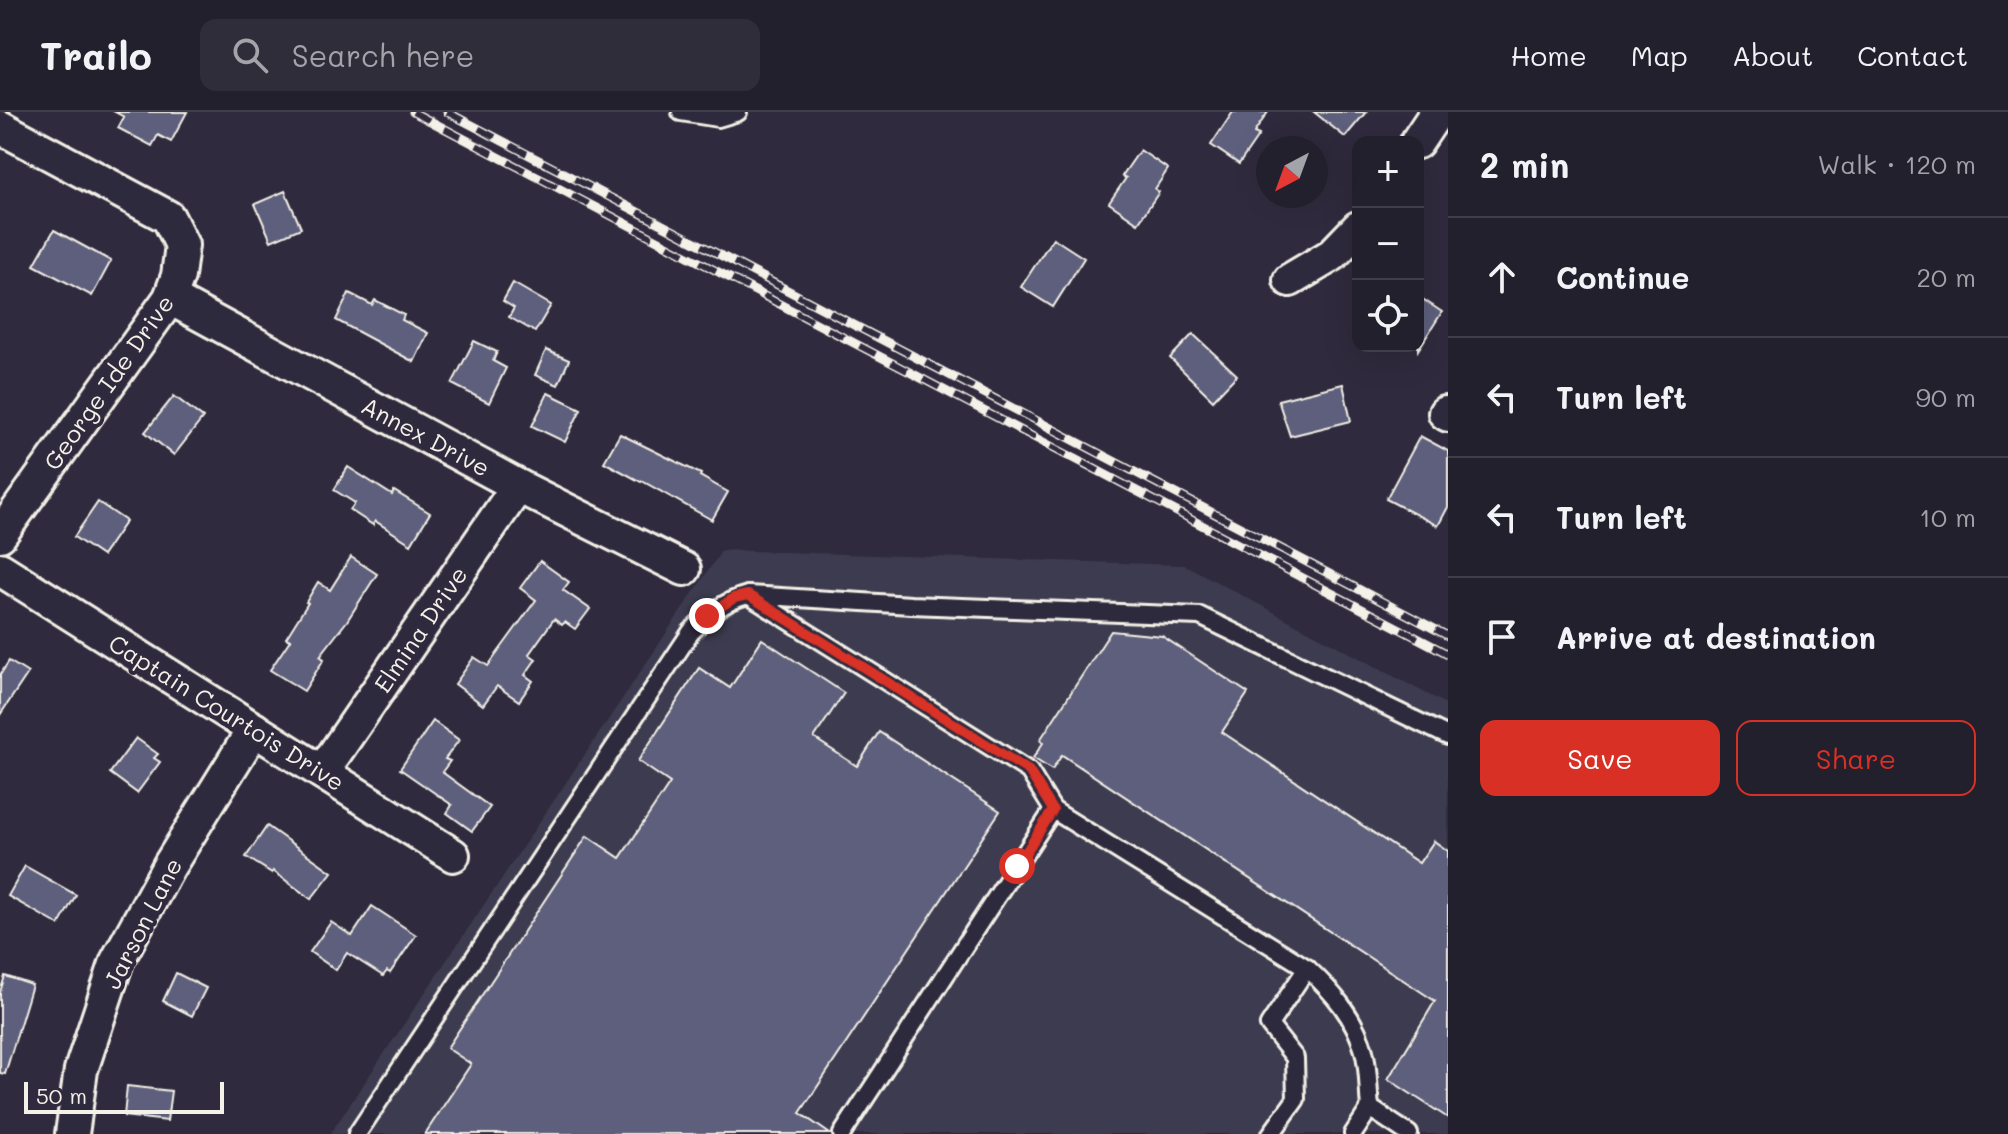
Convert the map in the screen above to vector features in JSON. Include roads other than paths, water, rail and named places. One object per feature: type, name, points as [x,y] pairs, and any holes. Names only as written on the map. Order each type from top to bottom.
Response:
[{"type":"street","points":[[1421,136],[1437,112]]},
{"type":"street","name":"George Ide Drive","points":[[0,127],[168,217],[182,245],[178,276],[170,298],[0,535]]},
{"type":"street","points":[[1290,280],[1332,255],[1352,234]]},
{"type":"street","name":"Annex Drive","points":[[170,298],[518,486],[684,569]]},
{"type":"street","name":"Elmina Drive","points":[[322,772],[518,486]]},
{"type":"street","name":"Captain Courtois Drive","points":[[0,569],[453,855]]},
{"type":"street","name":"Jarson Lane","points":[[72,1134],[81,1070],[117,961],[169,866],[254,729]]},
{"type":"lane","points":[[681,112],[718,118],[738,112]]},
{"type":"lane","points":[[748,595],[1029,771],[1053,810],[1307,968],[1342,1004],[1365,1055],[1370,1108],[1353,1134]]},
{"type":"lane","points":[[357,1134],[691,632],[719,606],[734,598],[748,595],[911,605],[1200,616],[1448,736]]},
{"type":"lane","points":[[842,1134],[1053,810]]},
{"type":"lane","points":[[1271,1134],[1296,1099],[1295,1058],[1269,1025],[1307,968]]},
{"type":"lane","points":[[1370,1108],[1409,1134]]},
{"type":"railway","points":[[413,112],[1448,654]]},
{"type":"railway","points":[[447,112],[1448,636]]}]
